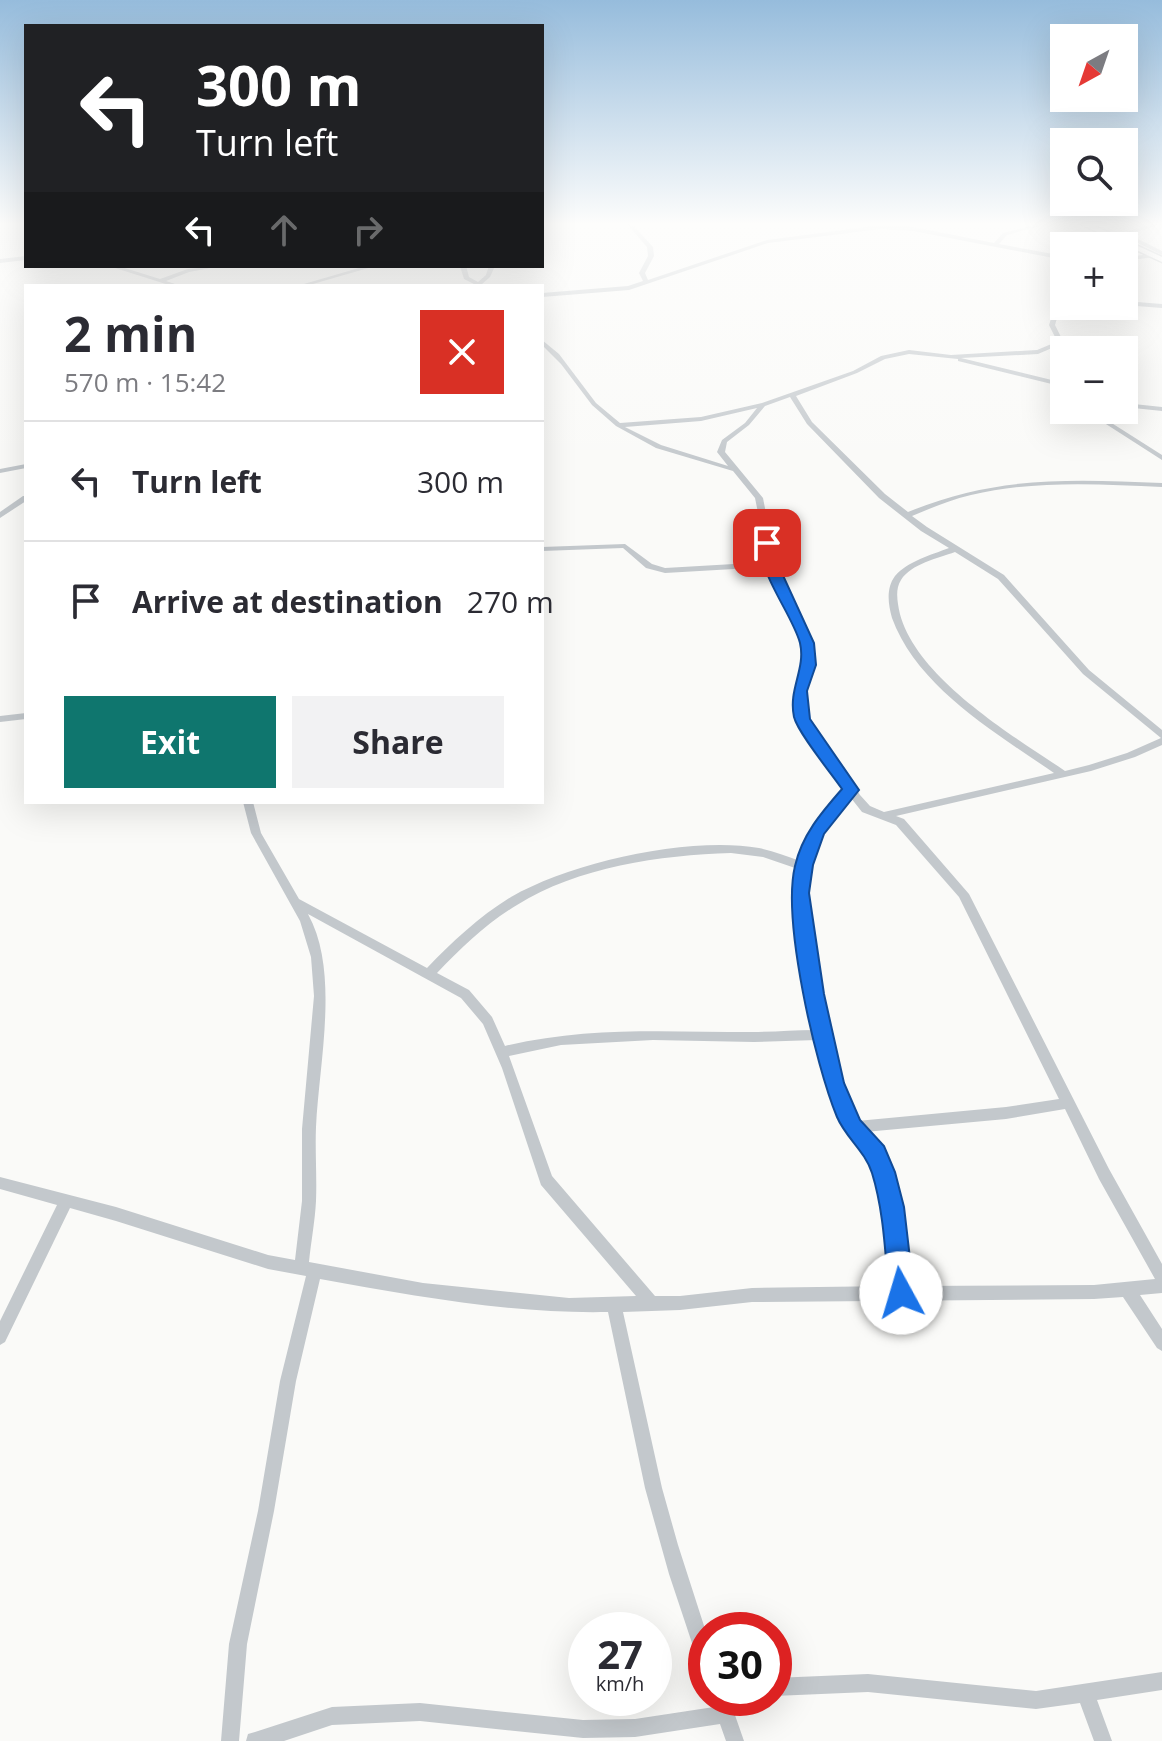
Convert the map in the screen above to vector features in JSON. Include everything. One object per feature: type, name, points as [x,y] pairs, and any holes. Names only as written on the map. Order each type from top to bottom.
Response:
[{"type":"street","points":[[1138,305],[1160,307]]},
{"type":"street","points":[[618,425],[701,419],[763,405],[899,353],[943,356],[1011,354],[1050,349],[1057,344],[1058,337],[1051,320]]},
{"type":"street","points":[[544,343],[552,349],[592,401],[618,425],[671,451],[737,470]]},
{"type":"street","points":[[943,356],[1050,382]]},
{"type":"street","points":[[792,395],[809,423],[882,496],[954,549],[1001,577],[1086,672],[1162,738],[1131,755],[884,816]]},
{"type":"street","points":[[763,405],[747,424],[724,441],[721,452],[759,498],[772,564],[807,643],[809,665],[800,691],[802,719],[866,809],[900,822],[963,894],[1068,1103],[1162,1278]]},
{"type":"street","points":[[1138,406],[1162,409]]},
{"type":"street","points":[[1109,424],[1162,458]]},
{"type":"street","points":[[0,471],[24,466]]},
{"type":"street","points":[[908,515],[937,501],[1018,483],[1102,481],[1162,485]]},
{"type":"street","points":[[0,516],[24,499]]},
{"type":"street","points":[[544,549],[625,546],[649,566],[665,571],[772,564]]},
{"type":"street","points":[[954,549],[909,569],[899,577],[893,587],[898,628],[913,653],[932,675],[1013,740],[1061,773]]},
{"type":"street","points":[[0,719],[24,716]]},
{"type":"street","points":[[851,790],[816,831],[804,867],[800,893],[805,938],[833,1083],[852,1127],[876,1153],[883,1172],[893,1207],[901,1293]]},
{"type":"street","points":[[230,1741],[238,1644],[308,1270],[309,1129],[320,996],[317,957],[306,921],[256,833],[249,804]]},
{"type":"street","points":[[430,972],[462,939],[516,900],[550,883],[582,873],[678,853],[735,850],[755,851],[804,867]]},
{"type":"street","points":[[296,902],[430,972],[465,994],[488,1021],[546,1180],[651,1303]]},
{"type":"street","points":[[501,1052],[529,1044],[668,1034],[778,1038],[799,1034],[824,1035]]},
{"type":"street","points":[[852,1127],[1006,1113],[1068,1103]]},
{"type":"street","points":[[0,1183],[67,1200],[268,1262],[423,1290],[569,1305],[651,1303],[752,1295],[1162,1286]]},
{"type":"street","points":[[0,1337],[67,1200]]},
{"type":"street","points":[[1127,1289],[1162,1343]]},
{"type":"street","points":[[614,1304],[659,1504],[692,1612]]},
{"type":"street","points":[[792,1686],[868,1683],[1036,1700],[1162,1681]]},
{"type":"street","points":[[1086,1694],[1103,1741]]},
{"type":"street","points":[[255,1741],[332,1716],[420,1712],[583,1729],[635,1728],[688,1715]]},
{"type":"street","points":[[726,1716],[735,1741]]},
{"type":"route","points":[[767,543],[773,569],[807,643],[809,665],[800,691],[802,719],[851,790],[816,831],[804,865],[800,893],[814,994],[833,1083],[852,1127],[876,1153],[883,1172],[893,1207],[901,1293]]}]
